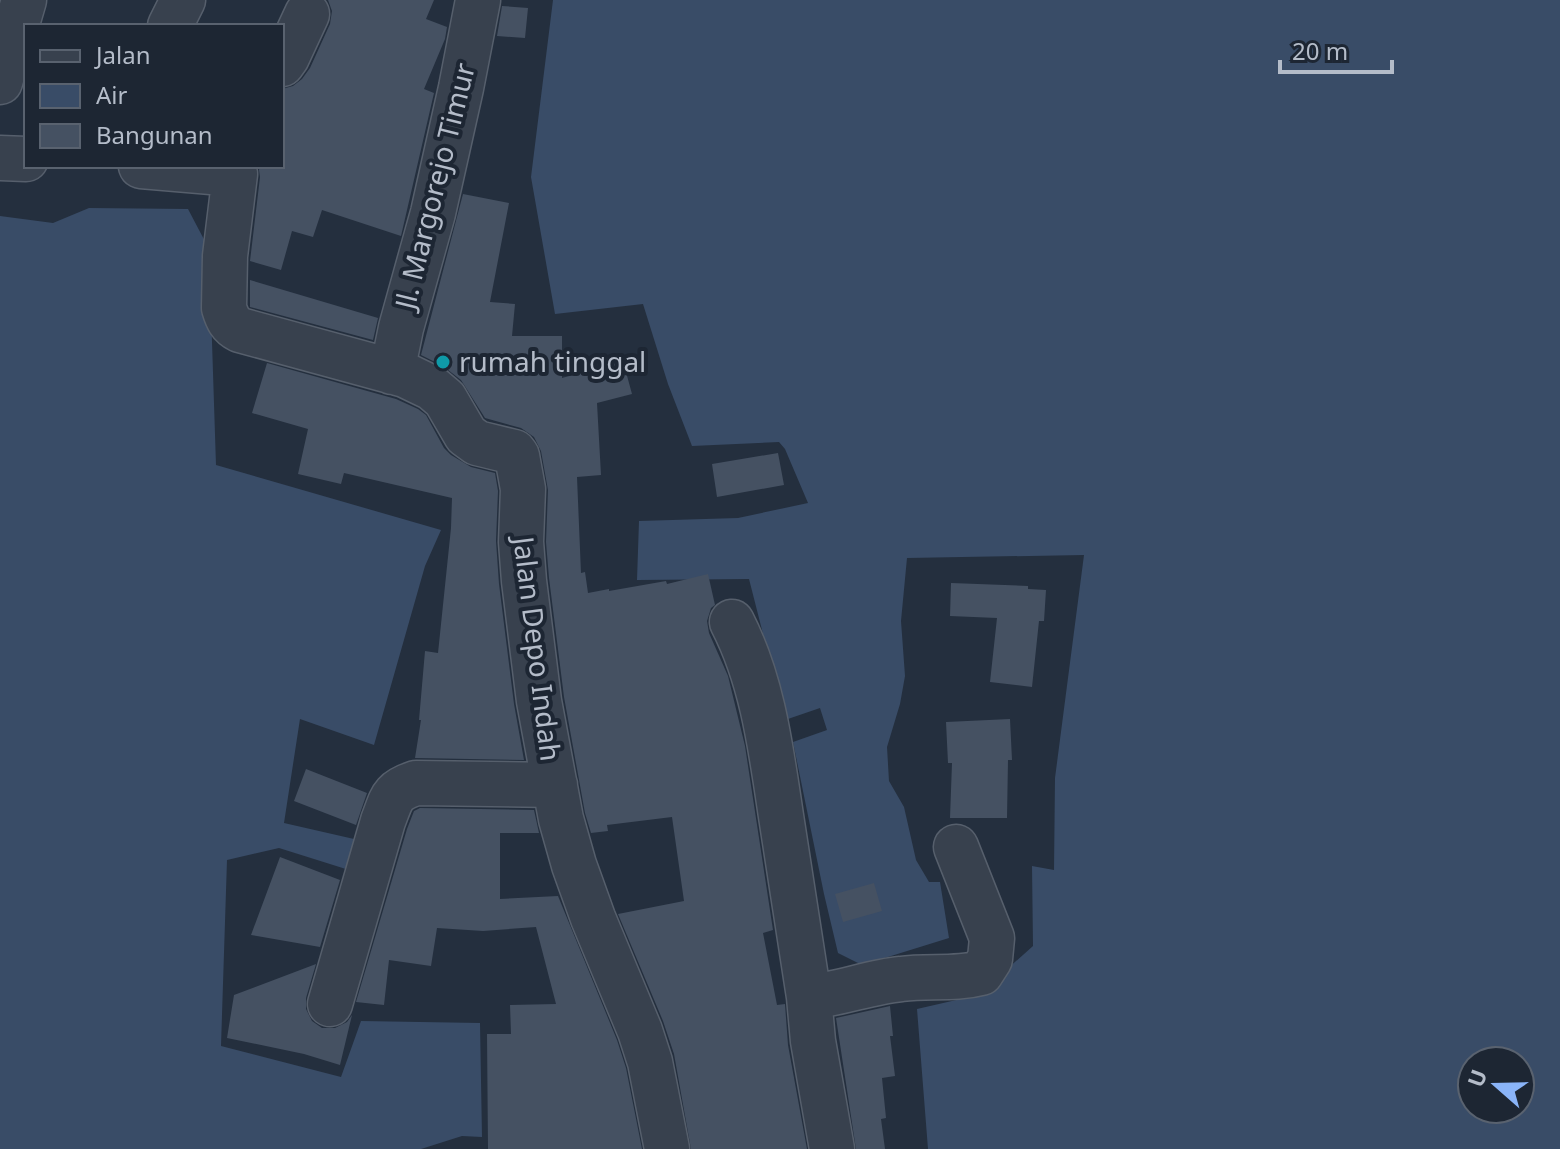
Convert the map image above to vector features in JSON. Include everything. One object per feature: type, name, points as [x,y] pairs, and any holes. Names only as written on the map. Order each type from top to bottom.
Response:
[{"type":"street","points":[[0,82],[24,0]]},
{"type":"street","points":[[171,24],[183,0]]},
{"type":"street","name":"Jl. Margorejo Timur","points":[[392,372],[448,152],[477,3]]},
{"type":"street","points":[[284,61],[307,14]]},
{"type":"street","points":[[0,158],[24,159]]},
{"type":"street","points":[[188,168],[236,170]]},
{"type":"street","name":"Jalan Depo Indah","points":[[236,170],[225,269],[224,308],[232,326],[405,375],[432,388],[445,399],[466,435],[477,443],[514,452],[520,462],[524,581],[539,701],[561,819],[593,918],[650,1062],[667,1149]]},
{"type":"street","points":[[732,622],[750,664],[767,727],[832,1149]]},
{"type":"street","points":[[330,1004],[383,821],[391,800],[401,788],[416,783],[555,785]]},
{"type":"street","points":[[809,997],[901,979],[966,977],[981,973],[990,959],[992,938],[956,847]]},
{"type":"water","points":[[553,0],[1560,0],[1560,1149],[928,1149],[917,1009],[978,995],[1033,946],[1032,866],[1054,870],[1055,778],[1084,555],[907,558],[901,621],[905,676],[887,747],[889,781],[904,807],[916,860],[929,882],[940,882],[949,938],[862,965],[838,953],[793,742],[827,730],[820,708],[785,720],[749,579],[637,580],[639,521],[738,518],[808,503],[785,449],[779,442],[692,446],[668,384],[643,304],[555,314],[531,177]]},
{"type":"water","points":[[89,208],[188,209],[209,249],[216,465],[441,530],[425,566],[374,745],[300,719],[284,823],[354,839],[349,870],[279,848],[227,860],[221,1046],[341,1077],[361,1021],[480,1023],[482,1137],[462,1136],[421,1149],[0,1149],[0,216],[53,223]]},
{"type":"building","points":[[328,0],[434,0],[426,19],[447,27],[445,39],[424,89],[434,93],[401,236],[322,210],[313,237],[292,231],[281,270],[250,261],[259,170],[284,168],[284,88],[302,79],[310,68],[330,24],[332,11]]},
{"type":"building","points":[[502,6],[528,8],[525,38],[497,36]]},
{"type":"building","points":[[463,194],[509,203],[490,302],[515,304],[512,336],[562,336],[562,378],[623,361],[632,394],[597,403],[601,475],[577,477],[581,573],[585,572],[588,593],[666,581],[667,584],[708,574],[715,605],[707,621],[709,633],[728,676],[745,746],[773,930],[763,933],[777,1005],[785,1004],[788,1045],[807,1149],[691,1149],[674,1054],[618,914],[684,901],[672,817],[607,825],[608,831],[591,833],[564,697],[549,578],[546,542],[548,490],[541,451],[534,437],[521,428],[485,418],[461,380],[421,355]]},
{"type":"building","points":[[250,280],[378,318],[373,340],[250,307]]},
{"type":"building","points":[[267,363],[396,399],[418,409],[426,415],[451,455],[471,467],[495,473],[499,584],[524,760],[415,758],[421,720],[425,651],[438,653],[452,498],[344,473],[341,484],[298,474],[308,429],[252,413]]},
{"type":"building","points":[[778,453],[784,485],[717,497],[712,464]]},
{"type":"building","points":[[951,583],[1028,586],[1028,589],[1046,590],[1044,621],[1039,621],[1032,687],[990,682],[997,618],[950,616]]},
{"type":"building","points":[[1010,719],[1012,760],[1008,760],[1007,818],[950,818],[952,763],[948,763],[946,722]]},
{"type":"building","points":[[306,769],[367,793],[356,825],[294,801]]},
{"type":"building","points":[[420,808],[534,810],[539,833],[500,833],[500,899],[558,896],[617,1040],[626,1068],[642,1149],[488,1149],[487,1034],[511,1034],[510,1005],[556,1004],[536,927],[483,931],[437,928],[431,966],[389,960],[384,1005],[356,1002],[407,829],[414,811]]},
{"type":"building","points":[[280,857],[340,880],[320,947],[251,935]]},
{"type":"building","points":[[874,883],[882,911],[843,922],[835,894]]},
{"type":"building","points":[[316,964],[306,998],[306,1009],[312,1021],[322,1028],[335,1028],[347,1022],[352,1015],[340,1065],[227,1038],[234,995]]},
{"type":"building","points":[[890,1006],[895,1076],[882,1078],[886,1118],[881,1119],[885,1149],[856,1149],[836,1018]]},
{"type":"place","name":"rumah tinggal","points":[[443,362]]}]
